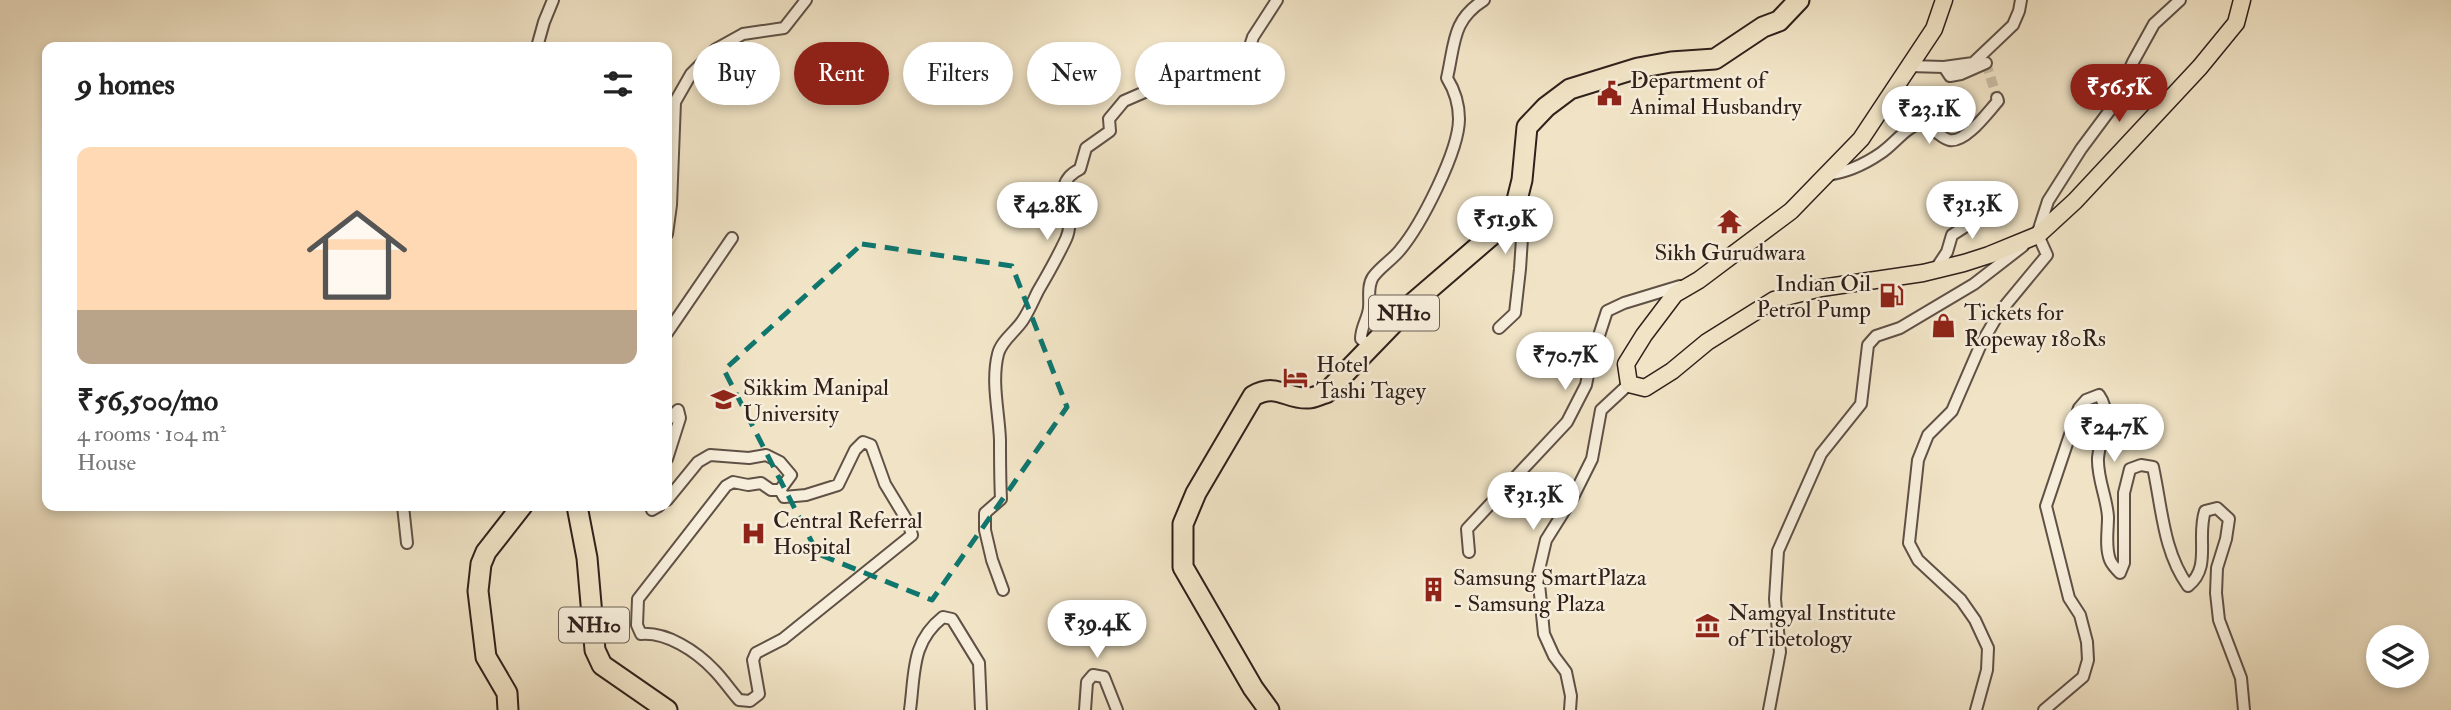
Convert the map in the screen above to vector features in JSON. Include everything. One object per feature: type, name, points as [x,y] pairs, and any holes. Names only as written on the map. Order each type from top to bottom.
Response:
[{"type":"highway","name":"NH10","points":[[1269,710],[1253,688],[1183,567],[1183,524],[1196,493],[1253,396],[1264,390],[1308,398],[1326,393],[1413,303],[1493,234],[1516,208],[1527,127],[1546,107],[1570,89],[1638,68],[1671,62],[1715,59],[1763,27],[1779,21],[1799,0]]},
{"type":"highway","points":[[508,710],[507,693],[486,657],[478,591],[481,564],[486,552],[519,511]]},
{"type":"highway","name":"NH10","points":[[578,511],[587,558],[596,650],[602,665],[667,710]]},
{"type":"main road","points":[[1944,0],[1934,29],[1861,139],[1791,211],[1699,280],[1675,294],[1626,364],[1629,384],[1645,388],[1672,371],[1707,342],[1774,300],[1821,288],[1936,270],[1989,255],[2038,235],[2076,201],[2200,68],[2236,23],[2242,0]]},
{"type":"street","points":[[538,42],[553,0]]},
{"type":"street","points":[[672,179],[675,102],[691,74],[716,50],[743,34],[784,28],[806,0]]},
{"type":"street","points":[[1003,590],[985,530],[985,513],[1001,499],[998,453],[1000,443],[995,394],[998,354],[1002,345],[1024,319],[1068,234],[1070,221],[1063,187],[1068,175],[1080,169],[1086,148],[1110,131],[1109,119],[1124,101],[1206,65],[1241,74],[1253,37],[1277,0]]},
{"type":"street","points":[[1370,346],[1361,339],[1362,326],[1369,311],[1368,296],[1372,278],[1400,250],[1416,227],[1453,147],[1459,121],[1458,109],[1455,92],[1447,78],[1460,20],[1484,0]]},
{"type":"street","points":[[1909,66],[1944,67],[1973,63],[2013,25],[2021,0]]},
{"type":"street","points":[[1769,710],[1780,652],[1775,599],[1778,551],[1821,454],[1861,404],[1868,345],[1876,336],[1900,328],[1975,284],[2038,235],[2048,201],[2081,149],[2113,106],[2154,23],[2180,0]]},
{"type":"street","points":[[1944,67],[1950,76],[1986,63]]},
{"type":"street","points":[[1826,175],[1842,174],[1881,153],[1916,123],[1926,123],[1947,140],[1968,134],[1998,101],[1997,98]]},
{"type":"street","points":[[1499,328],[1515,313],[1523,223],[1520,189]]},
{"type":"street","points":[[1936,270],[1947,252],[1952,235],[2002,203]]},
{"type":"street","points":[[1976,710],[1987,670],[1988,648],[1975,620],[1961,600],[1918,560],[1909,543],[1912,500],[1918,460],[1928,435],[1952,411],[1981,344],[1999,313],[2047,255],[2038,235]]},
{"type":"street","points":[[672,325],[732,238]]},
{"type":"street","points":[[1469,552],[1467,529],[1567,422],[1586,385],[1607,311],[1624,303],[1699,280]]},
{"type":"street","points":[[1570,710],[1572,696],[1566,672],[1554,656],[1544,634],[1538,575],[1546,540],[1573,497],[1592,459],[1601,410],[1629,384]]},
{"type":"street","points":[[2044,710],[2083,677],[2088,660],[2087,642],[2080,615],[2069,598],[2046,506],[2079,408],[2087,400],[2099,395],[2104,403],[2106,419],[2098,460],[2108,514],[2107,547],[2110,560],[2120,573],[2123,563],[2123,493],[2130,470],[2141,465],[2153,467],[2167,542],[2173,561],[2188,586],[2198,578],[2202,561],[2200,525],[2206,511],[2217,508],[2228,519],[2226,539],[2217,568],[2216,593],[2219,620],[2241,678],[2244,710]]},
{"type":"street","points":[[672,416],[678,410],[680,418],[672,443]]},
{"type":"street","points":[[863,442],[871,444],[885,484],[908,522],[912,535],[783,639],[756,653],[753,660],[759,694],[750,701],[739,700],[716,671],[694,652],[654,633],[641,634],[637,625],[638,598],[726,486],[733,482],[748,485],[761,483],[771,490],[780,490],[784,498],[806,495],[838,485],[855,450],[863,442]]},
{"type":"street","points":[[672,494],[698,462],[710,455],[748,458],[766,455],[780,462],[791,475],[780,490]]},
{"type":"street","points":[[404,511],[407,543]]},
{"type":"street","points":[[910,710],[922,638],[943,617],[952,619],[979,663],[981,710]]},
{"type":"street","points":[[1085,710],[1087,682],[1093,675],[1104,677],[1117,710]]},
{"type":"highlighted area","points":[[862,244],[1012,266],[1067,407],[932,600],[818,554],[724,370]]},
{"type":"tunnel","points":[[1986,63],[1997,98]]},
{"type":"place","name":"Department of Animal Husbandry","points":[[1610,93]]},
{"type":"place","name":"Sikh Gurudwara","points":[[1730,222]]},
{"type":"place","name":"Indian Oil Petrol Pump","points":[[1891,296]]},
{"type":"place","name":"Tickets for Ropeway 180Rs","points":[[1944,325]]},
{"type":"place","name":"Hotel Tashi Tagey","points":[[1296,377]]},
{"type":"place","name":"Sikkim Manipal University","points":[[723,400]]},
{"type":"place","name":"Central Referral Hospital","points":[[753,533]]},
{"type":"place","name":"Samsung SmartPlaza - Samsung Plaza","points":[[1433,590]]},
{"type":"place","name":"Namgyal Institute of Tibetology","points":[[1708,625]]}]
